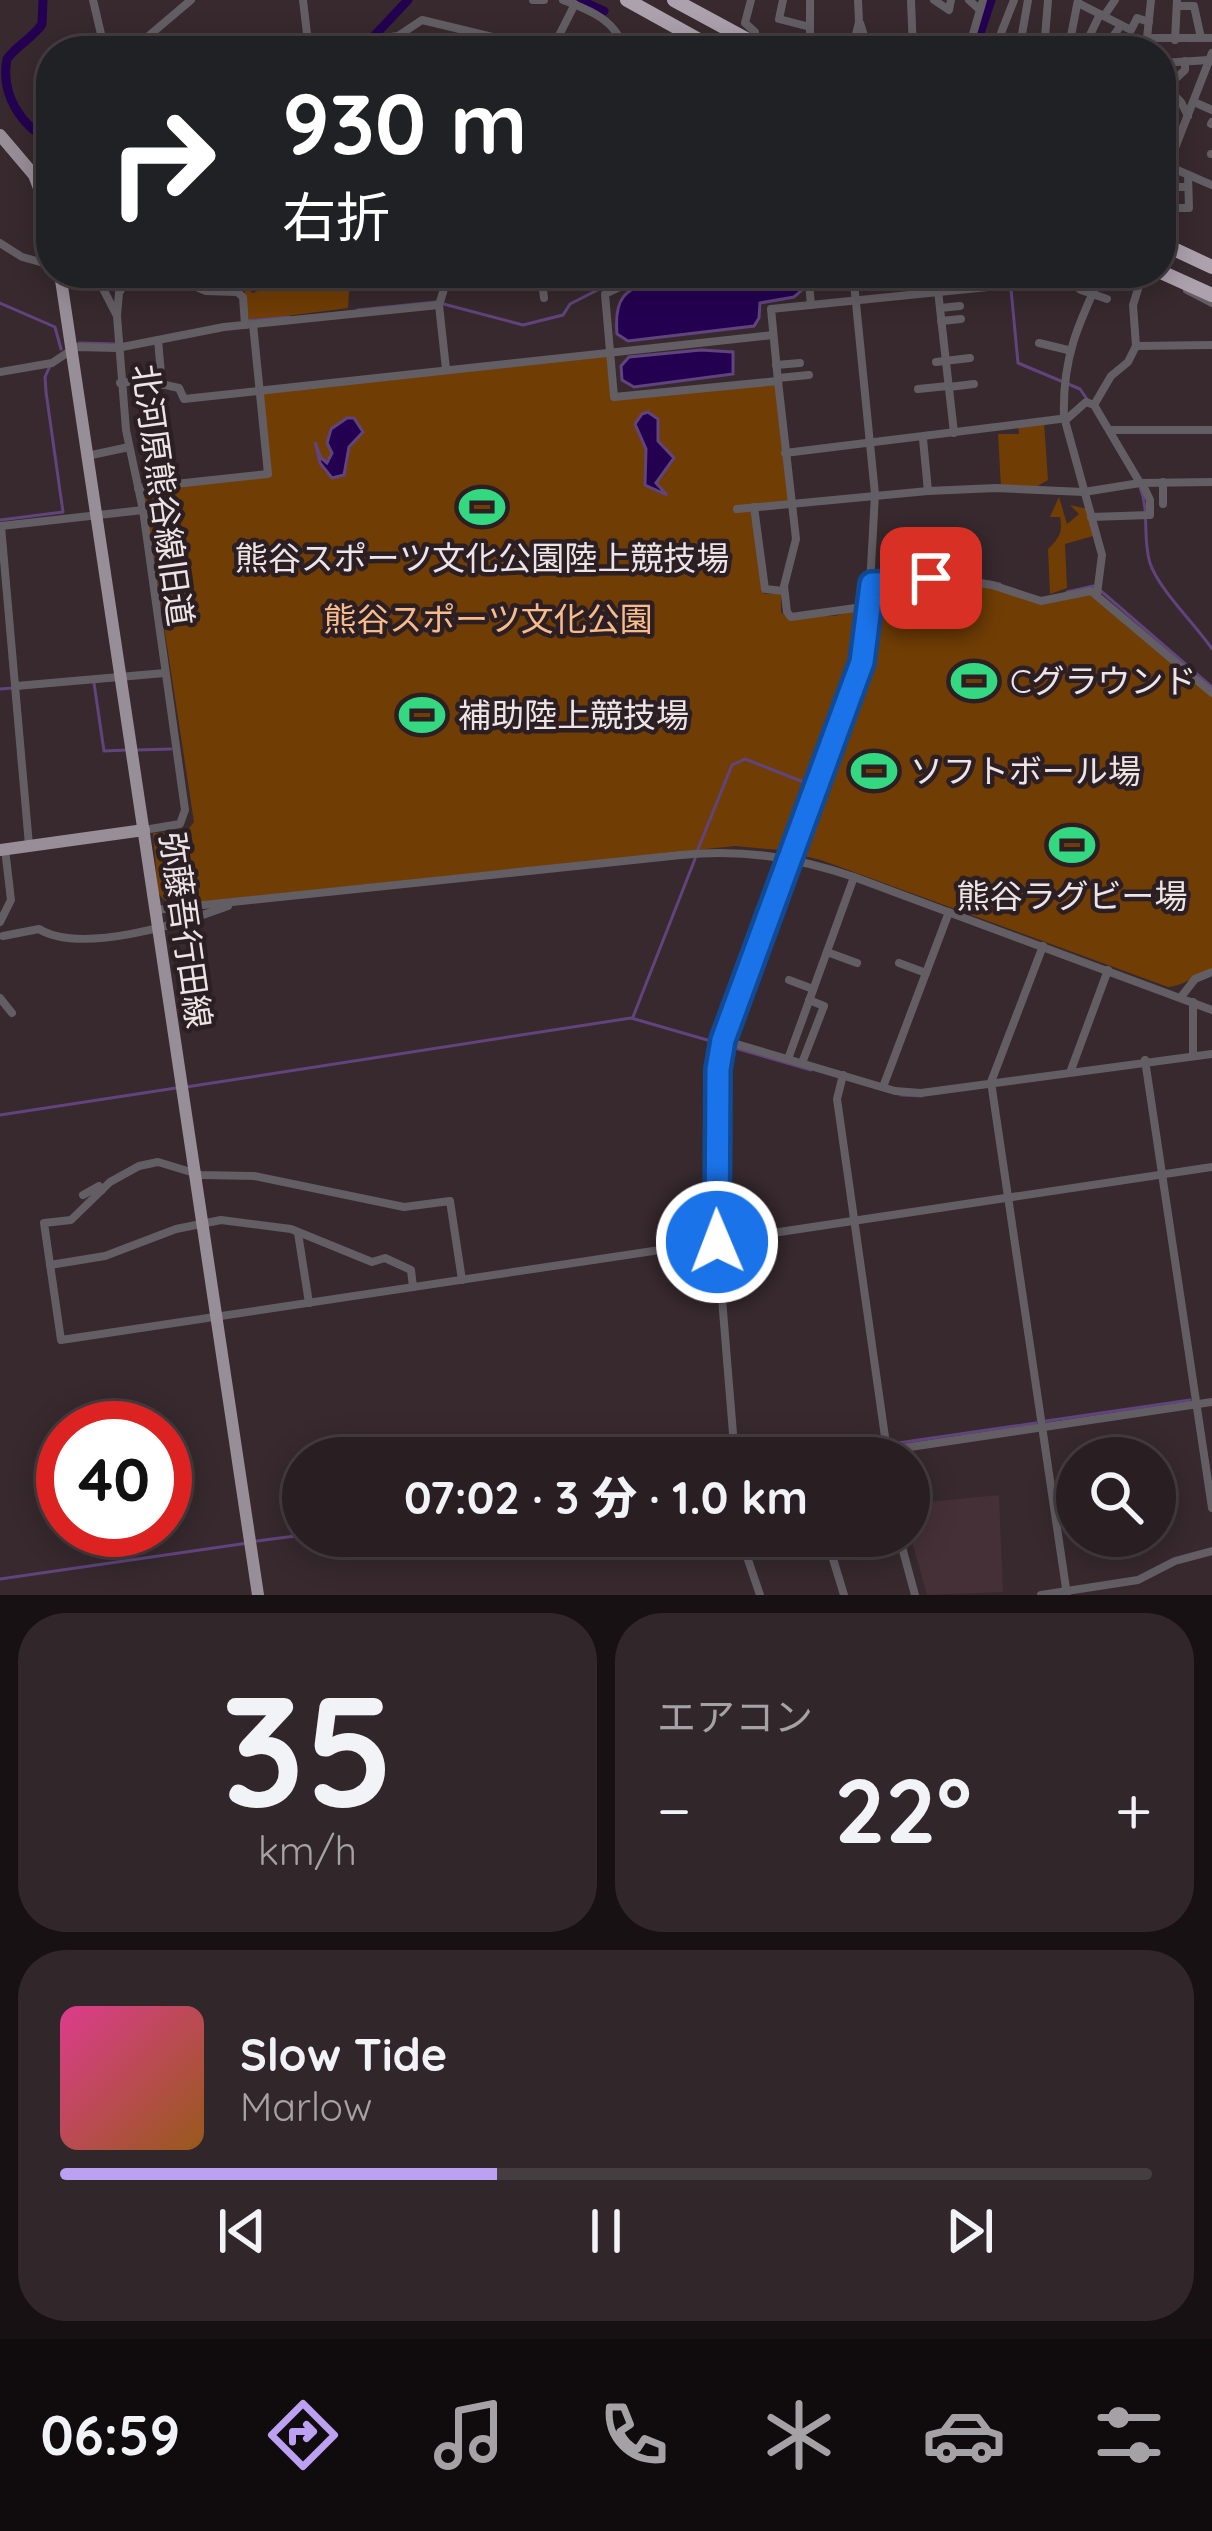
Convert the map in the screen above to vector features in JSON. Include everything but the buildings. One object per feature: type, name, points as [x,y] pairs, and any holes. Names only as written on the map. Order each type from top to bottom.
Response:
[{"type":"highway","points":[[627,0],[692,36]]},
{"type":"highway","points":[[639,0],[664,21]]},
{"type":"highway","points":[[674,0],[740,36]]},
{"type":"highway","points":[[1176,248],[1212,264]]},
{"type":"highway","points":[[1176,280],[1212,299]]},
{"type":"main road","points":[[0,135],[36,180]]},
{"type":"main road","name":"弥藤吾行田線","points":[[62,288],[258,1595]]},
{"type":"main road","points":[[3,849],[144,830]]},
{"type":"street","points":[[93,0],[101,36]]},
{"type":"street","points":[[149,36],[191,0]]},
{"type":"street","points":[[303,0],[308,36]]},
{"type":"street","points":[[533,0],[544,0]]},
{"type":"street","points":[[563,0],[576,2],[609,22],[620,36]]},
{"type":"street","points":[[687,0],[743,36]]},
{"type":"street","points":[[751,0],[745,23],[755,36]]},
{"type":"street","points":[[782,0],[779,19],[810,27]]},
{"type":"street","points":[[810,0],[810,36]]},
{"type":"street","points":[[856,36],[858,0]]},
{"type":"street","points":[[911,0],[912,36]]},
{"type":"street","points":[[934,0],[950,10],[951,0]]},
{"type":"street","points":[[969,0],[981,4],[972,36]]},
{"type":"street","points":[[1000,36],[1014,0]]},
{"type":"street","points":[[1022,36],[1028,0]]},
{"type":"street","points":[[1044,36],[1048,0]]},
{"type":"street","points":[[1073,28],[1092,36],[1115,0]]},
{"type":"street","points":[[1150,36],[1151,0]]},
{"type":"street","points":[[559,36],[576,2]]},
{"type":"street","points":[[1071,36],[1078,2],[1131,30],[1137,18],[1149,22]]},
{"type":"street","points":[[1175,36],[1177,3],[1194,6],[1206,38],[1176,40]]},
{"type":"street","points":[[398,36],[422,20],[489,36]]},
{"type":"street","points":[[859,22],[866,36]]},
{"type":"street","points":[[1114,36],[1121,26]]},
{"type":"street","points":[[1176,62],[1211,57],[1176,142]]},
{"type":"street","points":[[1176,77],[1185,70],[1185,61]]},
{"type":"street","points":[[1176,98],[1188,116]]},
{"type":"street","points":[[1194,102],[1212,110]]},
{"type":"street","points":[[1176,172],[1212,185]]},
{"type":"street","points":[[1176,208],[1189,208],[1188,175]]},
{"type":"street","points":[[1176,188],[1188,188]]},
{"type":"street","points":[[0,243],[36,261]]},
{"type":"street","points":[[1176,285],[1212,299]]},
{"type":"street","points":[[103,288],[117,316]]},
{"type":"street","points":[[0,372],[52,363],[71,349],[117,348],[122,288]]},
{"type":"street","points":[[138,488],[268,473],[260,390],[243,297],[237,292],[200,288]]},
{"type":"street","points":[[444,288],[439,305],[446,369]]},
{"type":"street","points":[[543,288],[544,298]]},
{"type":"street","points":[[618,288],[605,294],[614,397],[808,375]]},
{"type":"street","points":[[809,288],[811,304]]},
{"type":"street","points":[[734,1437],[717,1242],[718,1069],[723,1040],[862,662],[872,584],[875,494],[855,288]]},
{"type":"street","points":[[938,288],[944,344],[941,362],[954,433]]},
{"type":"street","points":[[870,606],[791,617],[787,612],[784,591],[796,539],[771,308],[975,288]]},
{"type":"street","points":[[1082,288],[1107,299]]},
{"type":"street","points":[[1095,288],[1068,350],[1064,418],[1103,568],[1097,593]]},
{"type":"street","points":[[785,453],[1064,418],[1091,404],[1128,362],[1136,346],[1133,305],[1140,288]]},
{"type":"street","name":"北河原熊谷線旧道","points":[[144,830],[177,825],[185,814],[117,348],[249,325],[439,305]]},
{"type":"street","points":[[940,308],[960,306]]},
{"type":"street","points":[[941,321],[961,319]]},
{"type":"street","points":[[120,383],[143,380],[179,388],[184,399],[773,334]]},
{"type":"street","points":[[158,340],[163,385]]},
{"type":"street","points":[[1039,343],[1068,350]]},
{"type":"street","points":[[930,346],[944,344]]},
{"type":"street","points":[[1136,346],[1212,345]]},
{"type":"street","points":[[941,362],[970,358]]},
{"type":"street","points":[[776,365],[800,363]]},
{"type":"street","points":[[918,389],[974,384]]},
{"type":"street","points":[[1091,404],[1150,500],[1146,515],[1091,517]]},
{"type":"street","points":[[1110,430],[1212,430]]},
{"type":"street","points":[[922,439],[928,491]]},
{"type":"street","points":[[87,456],[129,447]]},
{"type":"street","points":[[1163,482],[1163,504]]},
{"type":"street","points":[[737,508],[928,491],[996,488],[1084,493],[1139,483],[1212,482]]},
{"type":"street","points":[[754,507],[765,589],[784,591]]},
{"type":"street","points":[[29,845],[1,526],[143,510]]},
{"type":"street","points":[[872,584],[946,578],[992,585],[1041,601],[1097,593],[1211,690]]},
{"type":"street","points":[[16,690],[165,673]]},
{"type":"street","points":[[3,849],[11,900],[0,922],[2,939],[38,929],[48,936],[109,938],[158,928],[237,902]]},
{"type":"street","points":[[156,910],[713,852],[789,857],[1212,1010]]},
{"type":"street","points":[[788,1059],[854,877]]},
{"type":"street","points":[[883,1087],[949,912]]},
{"type":"street","points":[[1043,946],[991,1082],[1067,1593]]},
{"type":"street","points":[[827,952],[857,963]]},
{"type":"street","points":[[899,963],[926,973]]},
{"type":"street","points":[[1071,1070],[1108,970]]},
{"type":"street","points":[[1181,997],[1196,979],[1212,972]]},
{"type":"street","points":[[789,980],[813,989]]},
{"type":"street","points":[[802,1064],[824,1006],[809,1000]]},
{"type":"street","points":[[1,1002],[12,1013]]},
{"type":"street","points":[[1193,1002],[1193,1054]]},
{"type":"street","points":[[723,1040],[883,1087],[921,1093],[1212,1054]]},
{"type":"street","points":[[1145,1060],[1212,1508]]},
{"type":"street","points":[[843,1075],[837,1099],[885,1437]]},
{"type":"street","points":[[462,1280],[450,1202],[404,1207],[254,1176],[195,1173],[158,1162],[125,1173],[71,1220],[44,1223],[61,1340],[853,1222],[1212,1167]]},
{"type":"street","points":[[83,1195],[99,1186],[102,1190]]},
{"type":"street","points":[[50,1265],[105,1256],[202,1222],[256,1221],[372,1262],[385,1258],[411,1270],[413,1287]]},
{"type":"street","points":[[298,1233],[309,1303]]},
{"type":"street","points":[[930,1447],[1212,1402]]},
{"type":"street","points":[[1041,1595],[1138,1580],[1175,1561],[1212,1551]]},
{"type":"street","points":[[746,1557],[760,1595]]},
{"type":"street","points":[[832,1557],[844,1595]]},
{"type":"street","points":[[904,1557],[914,1595]]},
{"type":"shaded area","points":[[636,288],[801,291],[794,297],[760,303],[754,326],[628,341],[617,334],[617,318],[628,292]]},
{"type":"shaded area","points":[[733,352],[733,374],[634,387],[622,380],[621,366],[629,357]]},
{"type":"shaded area","points":[[648,412],[658,419],[658,441],[674,458],[656,483],[667,495],[645,485],[646,449],[635,424]]},
{"type":"shaded area","points":[[354,418],[363,432],[349,447],[344,475],[332,478],[320,463],[315,442],[327,463],[332,453],[327,443],[331,429]]},
{"type":"shaded area","points":[[933,590],[942,596],[937,609],[921,620],[905,615],[893,599]]},
{"type":"shaded area","points":[[999,1495],[1003,1592],[927,1595],[916,1557],[930,1557],[930,1502]]},
{"type":"green space","points":[[244,288],[253,293],[349,288],[348,308],[249,321]]},
{"type":"green space","name":"熊谷スポーツ文化公園","points":[[607,354],[612,400],[777,383],[788,502],[750,507],[764,594],[781,594],[781,612],[786,617],[835,616],[875,605],[876,586],[936,580],[995,588],[1041,603],[1091,595],[1212,695],[1212,970],[1168,987],[821,860],[735,846],[169,905],[158,893],[153,833],[186,832],[194,822],[143,489],[270,475],[261,391]]},
{"type":"green space","points":[[1044,422],[1048,480],[1034,488],[1001,487],[998,434],[1019,434],[1018,425]]},
{"type":"green space","points":[[1059,497],[1067,524],[1079,514],[1070,505],[1088,509],[1093,536],[1065,544],[1067,588],[1050,594],[1048,549],[1061,527],[1060,517],[1050,517]]},
{"type":"waterway","points":[[36,130],[15,108],[6,72],[7,59],[42,24],[43,0]]},
{"type":"waterway","points":[[374,36],[408,0]]},
{"type":"waterway","points":[[579,0],[604,11]]},
{"type":"waterway","points":[[979,36],[991,0]]},
{"type":"waterway","points":[[358,310],[436,302],[523,325],[563,315],[570,304],[601,288]]},
{"type":"waterway","points":[[1011,289],[1018,363],[1080,389],[1089,402]]},
{"type":"waterway","points":[[0,303],[55,327],[61,349]]},
{"type":"waterway","points":[[245,321],[289,317]]},
{"type":"waterway","points":[[79,343],[117,344]]},
{"type":"waterway","points":[[0,520],[63,512],[46,392],[50,366]]},
{"type":"waterway","points":[[1140,487],[1150,563],[1169,596],[1212,649]]},
{"type":"waterway","points":[[880,578],[940,573],[1000,584]]},
{"type":"waterway","points":[[1067,592],[1093,586]]},
{"type":"waterway","points":[[1101,591],[1212,687]]},
{"type":"waterway","points":[[861,647],[865,615]]},
{"type":"waterway","points":[[94,683],[104,751],[127,750]]},
{"type":"waterway","points":[[0,689],[13,688]]},
{"type":"waterway","points":[[137,750],[171,749]]},
{"type":"waterway","points":[[698,849],[732,765],[745,759],[811,785]]},
{"type":"waterway","points":[[633,1017],[695,859]]},
{"type":"waterway","points":[[186,1087],[631,1018],[811,1070]]},
{"type":"waterway","points":[[0,1115],[176,1088]]},
{"type":"waterway","points":[[901,1095],[922,1096]]},
{"type":"waterway","points":[[1046,1421],[1190,1400]]},
{"type":"waterway","points":[[930,1438],[1036,1423]]},
{"type":"waterway","points":[[257,1541],[282,1538]]},
{"type":"waterway","points":[[0,1579],[248,1543]]},
{"type":"place","name":"熊谷スポーツ文化公園陸上競技場","points":[[482,507]]},
{"type":"place","name":"Cグラウンド","points":[[974,681]]},
{"type":"place","name":"補助陸上競技場","points":[[422,715]]},
{"type":"place","name":"ソフトボール場","points":[[874,771]]},
{"type":"place","name":"熊谷ラグビー場","points":[[1072,845]]},
{"type":"route","points":[[717,1242],[718,1069],[723,1040],[862,662],[872,584],[931,578]]}]
